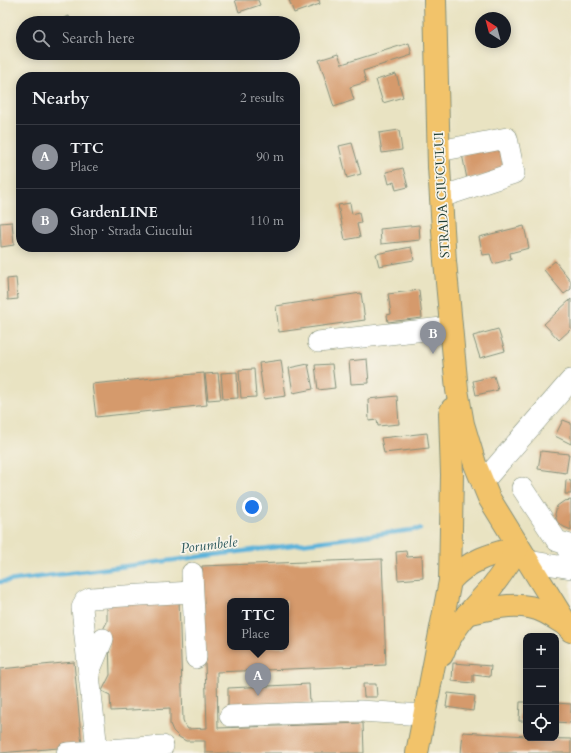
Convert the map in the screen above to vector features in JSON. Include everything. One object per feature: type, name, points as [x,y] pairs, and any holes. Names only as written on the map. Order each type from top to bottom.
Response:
[{"type":"main road","name":"STRADA CIUCULUI","points":[[435,0],[441,197],[457,390],[468,440],[482,483],[489,498],[570,628]]},
{"type":"main road","points":[[417,753],[423,715],[450,581],[452,483],[450,413],[457,390]]},
{"type":"main road","points":[[450,581],[458,571],[474,561],[485,557],[523,554]]},
{"type":"main road","points":[[428,690],[447,642],[460,622],[491,587],[513,558],[523,554]]},
{"type":"main road","points":[[467,614],[510,606],[528,607],[543,612],[570,628]]},
{"type":"street","points":[[439,151],[507,138],[514,173],[441,197]]},
{"type":"street","points":[[318,342],[451,327]]},
{"type":"street","points":[[482,483],[571,380]]},
{"type":"street","points":[[522,488],[557,541],[570,545],[569,568],[523,554]]},
{"type":"street","points":[[97,750],[82,608],[85,601],[91,598],[192,582],[196,658]]},
{"type":"street","points":[[88,674],[104,639]]},
{"type":"street","points":[[93,721],[106,693]]},
{"type":"street","points":[[230,716],[360,711],[423,715]]},
{"type":"street","points":[[67,753],[163,746]]},
{"type":"building","points":[[235,0],[258,0],[260,5],[239,12]]},
{"type":"building","points":[[289,0],[319,0],[320,4],[294,13]]},
{"type":"building","points":[[409,43],[412,55],[363,71],[366,82],[350,87],[354,100],[334,107],[319,60],[338,54],[342,64]]},
{"type":"building","points":[[396,74],[403,97],[383,103],[376,80]]},
{"type":"building","points":[[399,130],[402,150],[382,153],[379,133]]},
{"type":"building","points":[[352,143],[361,174],[347,178],[339,146]]},
{"type":"building","points":[[500,147],[505,172],[467,179],[462,154]]},
{"type":"building","points":[[403,168],[408,187],[396,190],[394,182],[389,184],[386,172]]},
{"type":"building","points":[[350,203],[352,214],[359,212],[361,223],[357,224],[360,237],[345,240],[338,205]]},
{"type":"building","points":[[12,222],[14,245],[1,247],[0,223]]},
{"type":"building","points":[[419,225],[420,240],[381,244],[380,229]]},
{"type":"building","points":[[524,226],[529,248],[510,253],[511,259],[493,264],[490,254],[483,255],[479,237]]},
{"type":"building","points":[[411,247],[414,260],[379,266],[376,254]]},
{"type":"building","points":[[555,261],[571,281],[571,289],[564,294],[544,270]]},
{"type":"building","points":[[16,278],[18,299],[8,300],[7,279]]},
{"type":"building","points":[[419,290],[422,318],[388,322],[387,315],[391,314],[388,294]]},
{"type":"building","points":[[361,293],[365,320],[279,332],[276,306]]},
{"type":"building","points":[[571,299],[571,329],[559,340],[544,324]]},
{"type":"building","points":[[498,329],[505,351],[480,358],[473,336]]},
{"type":"building","points":[[367,359],[369,383],[351,384],[349,361]]},
{"type":"building","points":[[281,360],[286,396],[264,399],[259,363]]},
{"type":"building","points":[[308,364],[313,389],[293,393],[289,368]]},
{"type":"building","points":[[332,364],[335,388],[318,390],[315,365]]},
{"type":"building","points":[[254,369],[256,397],[241,398],[239,370]]},
{"type":"building","points":[[237,372],[238,398],[223,399],[221,373]]},
{"type":"building","points":[[204,373],[207,405],[96,417],[92,384]]},
{"type":"building","points":[[218,373],[221,399],[208,400],[205,374]]},
{"type":"building","points":[[494,376],[498,390],[476,395],[473,381]]},
{"type":"building","points":[[397,396],[399,424],[378,426],[377,420],[369,421],[368,399]]},
{"type":"building","points":[[563,420],[571,423],[571,444],[555,436]]},
{"type":"building","points":[[427,433],[429,448],[384,453],[381,438]]},
{"type":"building","points":[[541,451],[569,454],[566,473],[538,469]]},
{"type":"building","points":[[566,480],[571,481],[571,494],[565,494]]},
{"type":"building","points":[[571,500],[571,530],[557,522],[555,514],[557,506],[564,501]]},
{"type":"building","points":[[406,551],[407,557],[422,556],[423,578],[398,580],[396,552]]},
{"type":"building","points":[[382,559],[386,665],[217,672],[218,728],[363,723],[364,753],[205,753],[205,741],[186,741],[173,731],[170,724],[170,708],[111,711],[110,695],[102,691],[110,675],[109,641],[99,637],[107,622],[107,603],[179,599],[183,720],[188,729],[207,728],[202,566]]},
{"type":"building","points":[[74,662],[82,746],[0,753],[0,669]]},
{"type":"building","points":[[453,663],[491,666],[490,677],[473,675],[473,683],[452,681]]},
{"type":"building","points":[[309,684],[310,703],[228,706],[228,688]]},
{"type":"building","points":[[363,684],[376,684],[377,697],[364,697]]},
{"type":"building","points":[[448,693],[475,696],[473,711],[446,707]]},
{"type":"building","points":[[520,702],[523,702],[523,721],[519,721]]},
{"type":"building","points":[[559,703],[571,704],[571,723],[559,722]]},
{"type":"building","points":[[463,732],[523,736],[523,741],[559,741],[559,739],[571,739],[571,753],[461,753]]},
{"type":"waterway","name":"Porumbele","points":[[0,582],[420,529]]},
{"type":"place","name":"GardenLINE","points":[[433,354]]},
{"type":"place","name":"TTC","points":[[258,696]]}]
